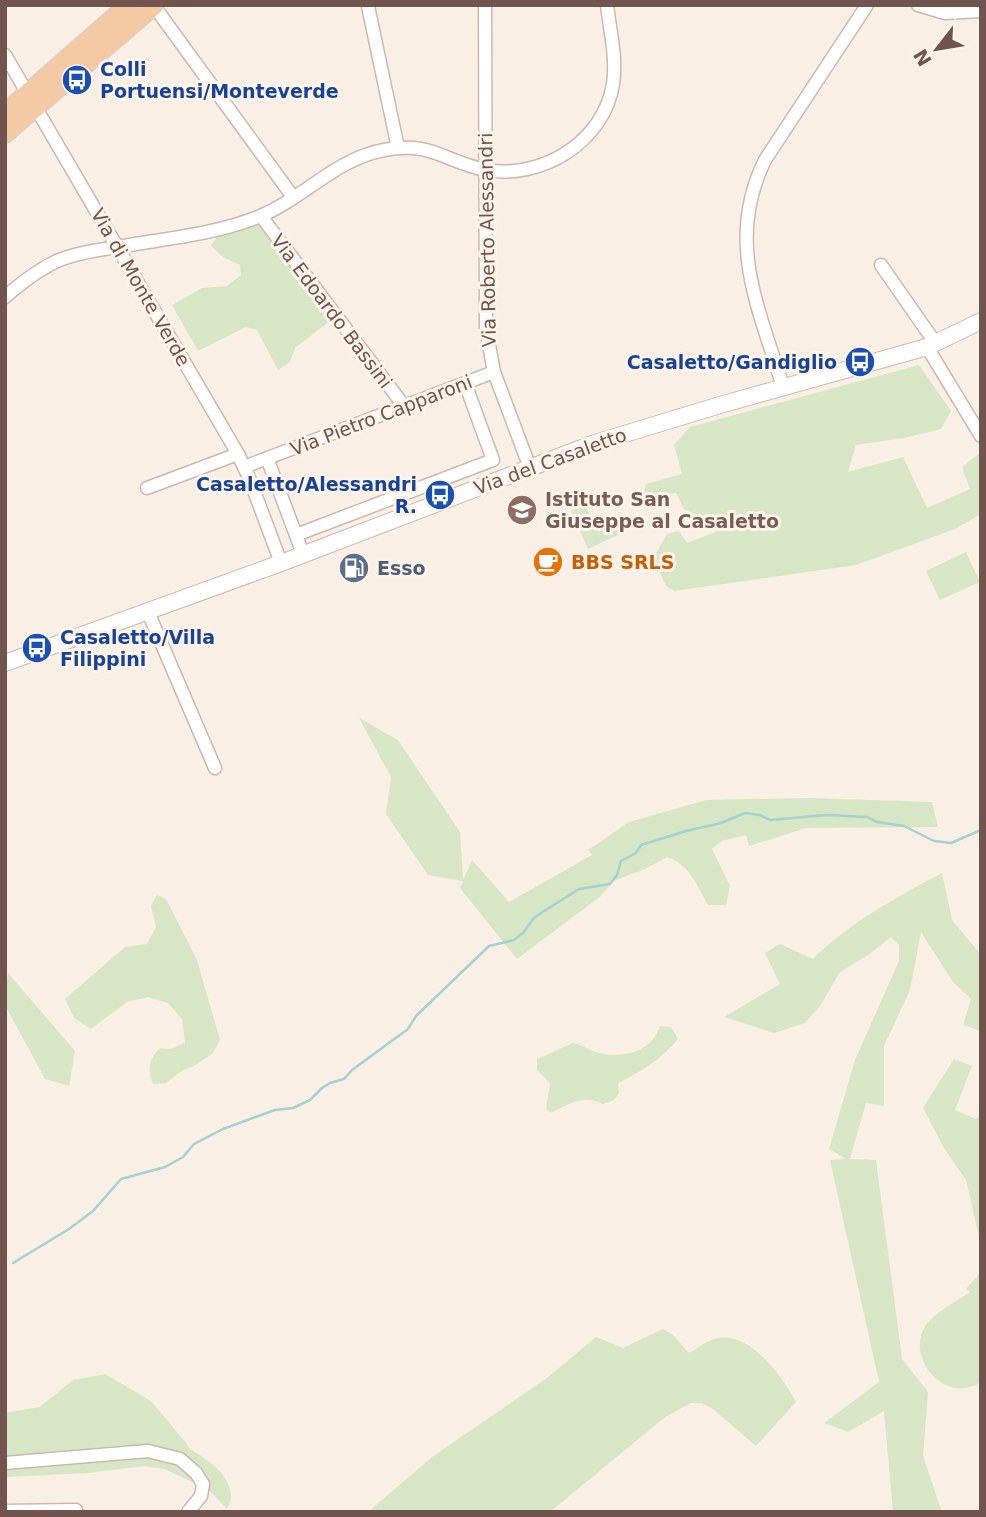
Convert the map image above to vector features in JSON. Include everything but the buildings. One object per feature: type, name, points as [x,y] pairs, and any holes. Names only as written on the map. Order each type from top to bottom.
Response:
[{"type":"main road","points":[[5,134],[32,101],[128,5]]},
{"type":"main road","points":[[5,113],[32,101],[155,6]]},
{"type":"street","name":"Via Roberto Alessandri","points":[[485,5],[484,169],[488,351],[530,468]]},
{"type":"street","points":[[5,298],[27,279],[57,262],[81,253],[209,232],[261,216],[356,158],[398,148],[431,150],[484,169],[514,172],[540,166],[572,149],[591,130],[608,101],[614,78],[607,5]]},
{"type":"street","points":[[783,387],[747,262],[748,213],[757,178],[765,160],[867,5]]},
{"type":"street","points":[[918,5],[945,13],[981,11]]},
{"type":"street","points":[[155,6],[293,197]]},
{"type":"street","points":[[368,6],[398,148]]},
{"type":"street","name":"Via di Monte Verde","points":[[5,55],[238,454],[281,563]]},
{"type":"street","name":"Via Edoardo Bassini","points":[[261,216],[404,406]]},
{"type":"street","points":[[881,265],[932,346],[981,436]]},
{"type":"street","name":"Via del Casaletto","points":[[5,663],[281,563],[602,440],[932,346],[981,321]]},
{"type":"street","name":"Via Pietro Capparoni","points":[[244,467],[494,372]]},
{"type":"street","points":[[296,535],[493,460],[465,383]]},
{"type":"street","points":[[147,488],[238,454]]},
{"type":"street","points":[[267,458],[303,554]]},
{"type":"street","points":[[148,612],[215,768]]},
{"type":"street","points":[[5,1463],[148,1451],[180,1459],[199,1477],[202,1491],[188,1512]]},
{"type":"street","points":[[5,1511],[76,1510]]},
{"type":"green space","points":[[258,224],[266,228],[330,321],[295,348],[290,362],[278,370],[257,330],[246,327],[198,351],[172,305],[202,288],[227,286],[241,275],[240,265],[223,257],[211,246],[218,235]]},
{"type":"green space","points":[[919,365],[951,411],[941,429],[856,445],[848,472],[903,457],[927,508],[970,489],[962,467],[981,452],[981,514],[955,529],[856,565],[674,591],[666,586],[653,559],[667,534],[679,531],[687,543],[723,529],[684,509],[676,493],[643,496],[646,484],[682,474],[674,445],[690,427]]},
{"type":"green space","points":[[585,504],[594,523],[611,516],[620,534],[588,549],[571,511]]},
{"type":"green space","points":[[966,552],[980,582],[940,600],[926,571]]},
{"type":"green space","points":[[359,718],[398,740],[460,832],[463,880],[472,860],[509,902],[592,855],[588,850],[629,822],[706,800],[808,798],[932,802],[938,827],[806,828],[749,846],[746,835],[722,841],[712,849],[730,886],[726,905],[708,905],[687,870],[667,857],[613,881],[601,896],[517,959],[460,888],[463,881],[428,875],[386,814],[391,777]]},
{"type":"green space","points":[[942,873],[952,920],[981,955],[981,1031],[963,1025],[971,999],[953,982],[921,932],[910,990],[884,1046],[884,1106],[866,1103],[850,1159],[876,1160],[902,1359],[928,1392],[923,1456],[942,1512],[893,1512],[884,1411],[848,1432],[824,1423],[879,1382],[830,1160],[846,1159],[829,1149],[855,1060],[899,961],[899,945],[891,937],[840,972],[820,1006],[805,1023],[774,1033],[724,1017],[780,984],[765,953],[780,944],[813,959],[858,922]]},
{"type":"green space","points":[[157,895],[166,899],[197,960],[220,1040],[212,1054],[194,1066],[183,1070],[166,1083],[153,1084],[150,1064],[156,1052],[160,1048],[170,1049],[185,1043],[182,1019],[168,1003],[148,997],[127,1002],[91,1029],[74,1018],[65,999],[125,947],[147,944],[156,927],[151,906]]},
{"type":"green space","points":[[8,973],[75,1051],[69,1086],[45,1079],[5,1005]]},
{"type":"green space","points":[[660,1026],[671,1027],[678,1039],[650,1064],[618,1083],[619,1093],[614,1100],[603,1104],[589,1100],[577,1101],[551,1113],[546,1109],[550,1083],[537,1070],[537,1059],[573,1043],[608,1055],[636,1052],[650,1042]]},
{"type":"green space","points":[[954,1059],[972,1066],[955,1110],[976,1119],[981,1114],[981,1246],[966,1180],[944,1148],[923,1108]]},
{"type":"green space","points":[[981,1272],[981,1382],[967,1388],[954,1388],[942,1383],[924,1363],[920,1351],[921,1338],[926,1325],[935,1316],[970,1292],[966,1289]]},
{"type":"green space","points":[[663,1329],[673,1335],[689,1353],[719,1338],[743,1342],[774,1369],[796,1402],[756,1446],[713,1409],[702,1403],[691,1403],[665,1417],[550,1512],[368,1512],[432,1457],[547,1378],[596,1337],[623,1348]]},
{"type":"green space","points":[[105,1374],[151,1401],[190,1449],[219,1471],[231,1492],[227,1509],[208,1489],[164,1469],[144,1466],[89,1473],[5,1477],[5,1413],[40,1407],[73,1380]]},
{"type":"waterway","points":[[13,1263],[93,1211],[121,1179],[165,1167],[183,1157],[194,1144],[223,1129],[275,1110],[293,1108],[310,1100],[330,1083],[344,1079],[352,1070],[408,1029],[416,1016],[489,946],[514,940],[533,919],[579,889],[610,884],[617,875],[621,861],[636,853],[641,845],[721,823],[745,813],[760,815],[770,820],[826,815],[867,817],[877,822],[904,826],[934,841],[951,843],[981,830]]},
{"type":"place","name":"Colli Portuensi/Monteverde","points":[[77,80]]},
{"type":"place","name":"Casaletto/Gandiglio","points":[[860,362]]},
{"type":"place","name":"Casaletto/Alessandri R.","points":[[440,495]]},
{"type":"place","name":"Istituto San Giuseppe al Casaletto","points":[[522,510]]},
{"type":"place","name":"BBS SRLS","points":[[548,562]]},
{"type":"place","name":"Esso","points":[[354,568]]},
{"type":"place","name":"Casaletto/Villa Filippini","points":[[37,648]]}]
